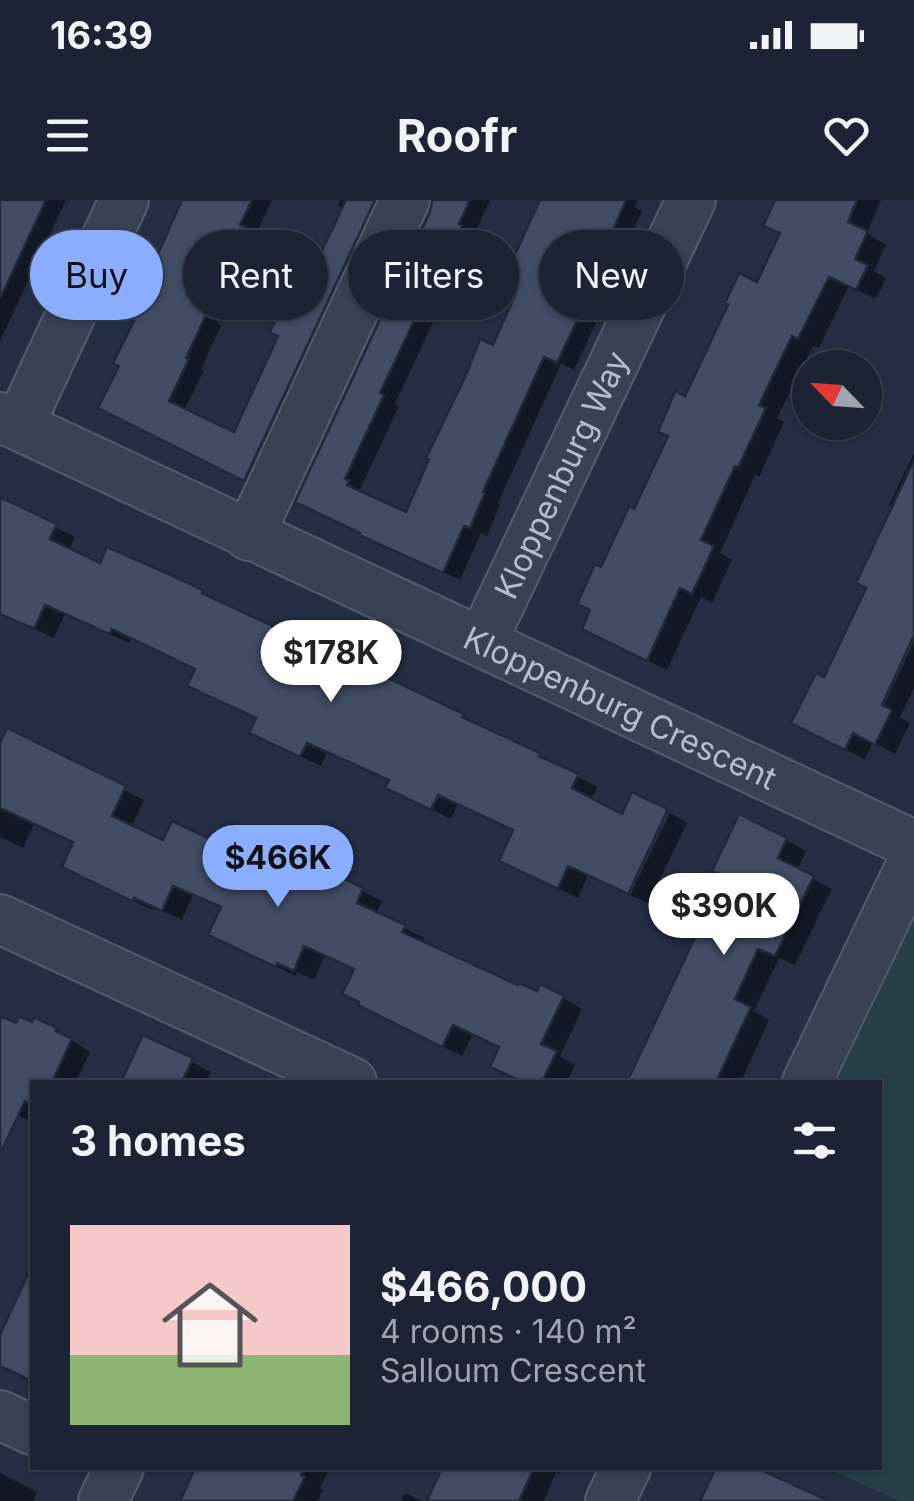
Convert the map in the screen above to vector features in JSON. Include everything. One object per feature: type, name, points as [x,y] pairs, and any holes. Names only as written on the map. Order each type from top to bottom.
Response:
[{"type":"street","points":[[9,421],[124,200]]},
{"type":"street","points":[[249,536],[404,200]]},
{"type":"street","name":"Kloppenburg Way","points":[[482,642],[691,200]]},
{"type":"street","name":"Kloppenburg Crescent","points":[[9,421],[914,845]]},
{"type":"street","points":[[808,1080],[914,860]]},
{"type":"street","points":[[0,919],[304,1072],[342,1080]]},
{"type":"street","points":[[0,1414],[30,1429]]},
{"type":"street","points":[[610,1501],[625,1470]]},
{"type":"green space","points":[[914,916],[914,1501],[900,1501],[830,1470],[882,1470],[882,1080],[838,1080]]},
{"type":"building","points":[[0,200],[46,200],[30,230],[0,299]]},
{"type":"building","points":[[182,200],[252,200],[240,225],[251,230],[183,230],[183,320],[204,320],[169,401],[234,432],[278,336],[270,332],[276,320],[319,320],[244,481],[98,408],[119,366],[113,363],[132,320],[163,320],[163,242]]},
{"type":"building","points":[[346,200],[375,200],[361,230],[348,230],[348,258],[328,301],[328,238]]},
{"type":"building","points":[[432,200],[470,200],[459,224],[460,230],[422,230]]},
{"type":"building","points":[[540,200],[626,200],[613,230],[539,230],[539,320],[577,320],[557,363],[544,357],[470,528],[464,526],[443,573],[295,502],[380,320],[415,320],[345,479],[349,480],[347,485],[406,512],[480,339],[493,345],[504,320],[519,320],[519,246]]},
{"type":"building","points":[[775,200],[857,200],[848,222],[868,231],[855,259],[868,265],[856,290],[829,277],[798,339],[792,336],[759,405],[766,408],[701,540],[714,546],[692,594],[680,588],[647,661],[582,629],[590,610],[577,604],[595,564],[601,567],[629,506],[634,509],[668,436],[658,432],[675,391],[685,396],[739,273],[757,282],[780,233],[763,226]]},
{"type":"building","points":[[914,460],[914,635],[882,705],[892,710],[875,745],[853,733],[845,750],[791,723],[816,673],[824,677],[866,588],[856,583]]},
{"type":"building","points":[[0,497],[57,524],[50,539],[100,563],[107,547],[464,714],[462,717],[579,774],[572,788],[622,814],[632,792],[668,809],[628,894],[568,866],[558,889],[499,861],[513,830],[438,795],[431,810],[385,788],[389,780],[307,743],[300,757],[249,733],[256,718],[187,686],[195,669],[112,629],[109,634],[45,605],[34,629],[0,614]]},
{"type":"building","points":[[7,728],[126,786],[112,816],[163,840],[172,821],[219,843],[225,830],[254,844],[256,838],[266,840],[363,888],[357,903],[406,925],[402,932],[518,985],[537,991],[540,984],[564,996],[541,1044],[557,1051],[543,1080],[519,1080],[490,1067],[499,1047],[453,1025],[442,1047],[358,1005],[359,1002],[342,994],[354,969],[304,946],[294,971],[277,963],[276,967],[208,935],[221,907],[173,886],[162,911],[62,867],[73,842],[0,808],[0,743]]},
{"type":"building","points":[[739,814],[787,838],[778,858],[814,876],[775,956],[758,949],[735,999],[751,1007],[717,1080],[628,1080],[704,918],[700,916],[718,874],[712,871]]},
{"type":"building","points":[[0,1016],[16,1023],[19,1016],[32,1022],[34,1017],[72,1039],[53,1080],[30,1080],[30,1103],[25,1101],[0,1154]]},
{"type":"building","points":[[143,1035],[193,1058],[183,1080],[122,1080]]},
{"type":"building","points":[[30,1269],[30,1380],[0,1366],[0,1335]]},
{"type":"building","points":[[194,1470],[304,1470],[301,1475],[305,1477],[293,1501],[180,1501]]},
{"type":"building","points":[[441,1470],[533,1470],[519,1501],[427,1501]]},
{"type":"building","points":[[715,1470],[761,1470],[829,1501],[700,1501]]}]
